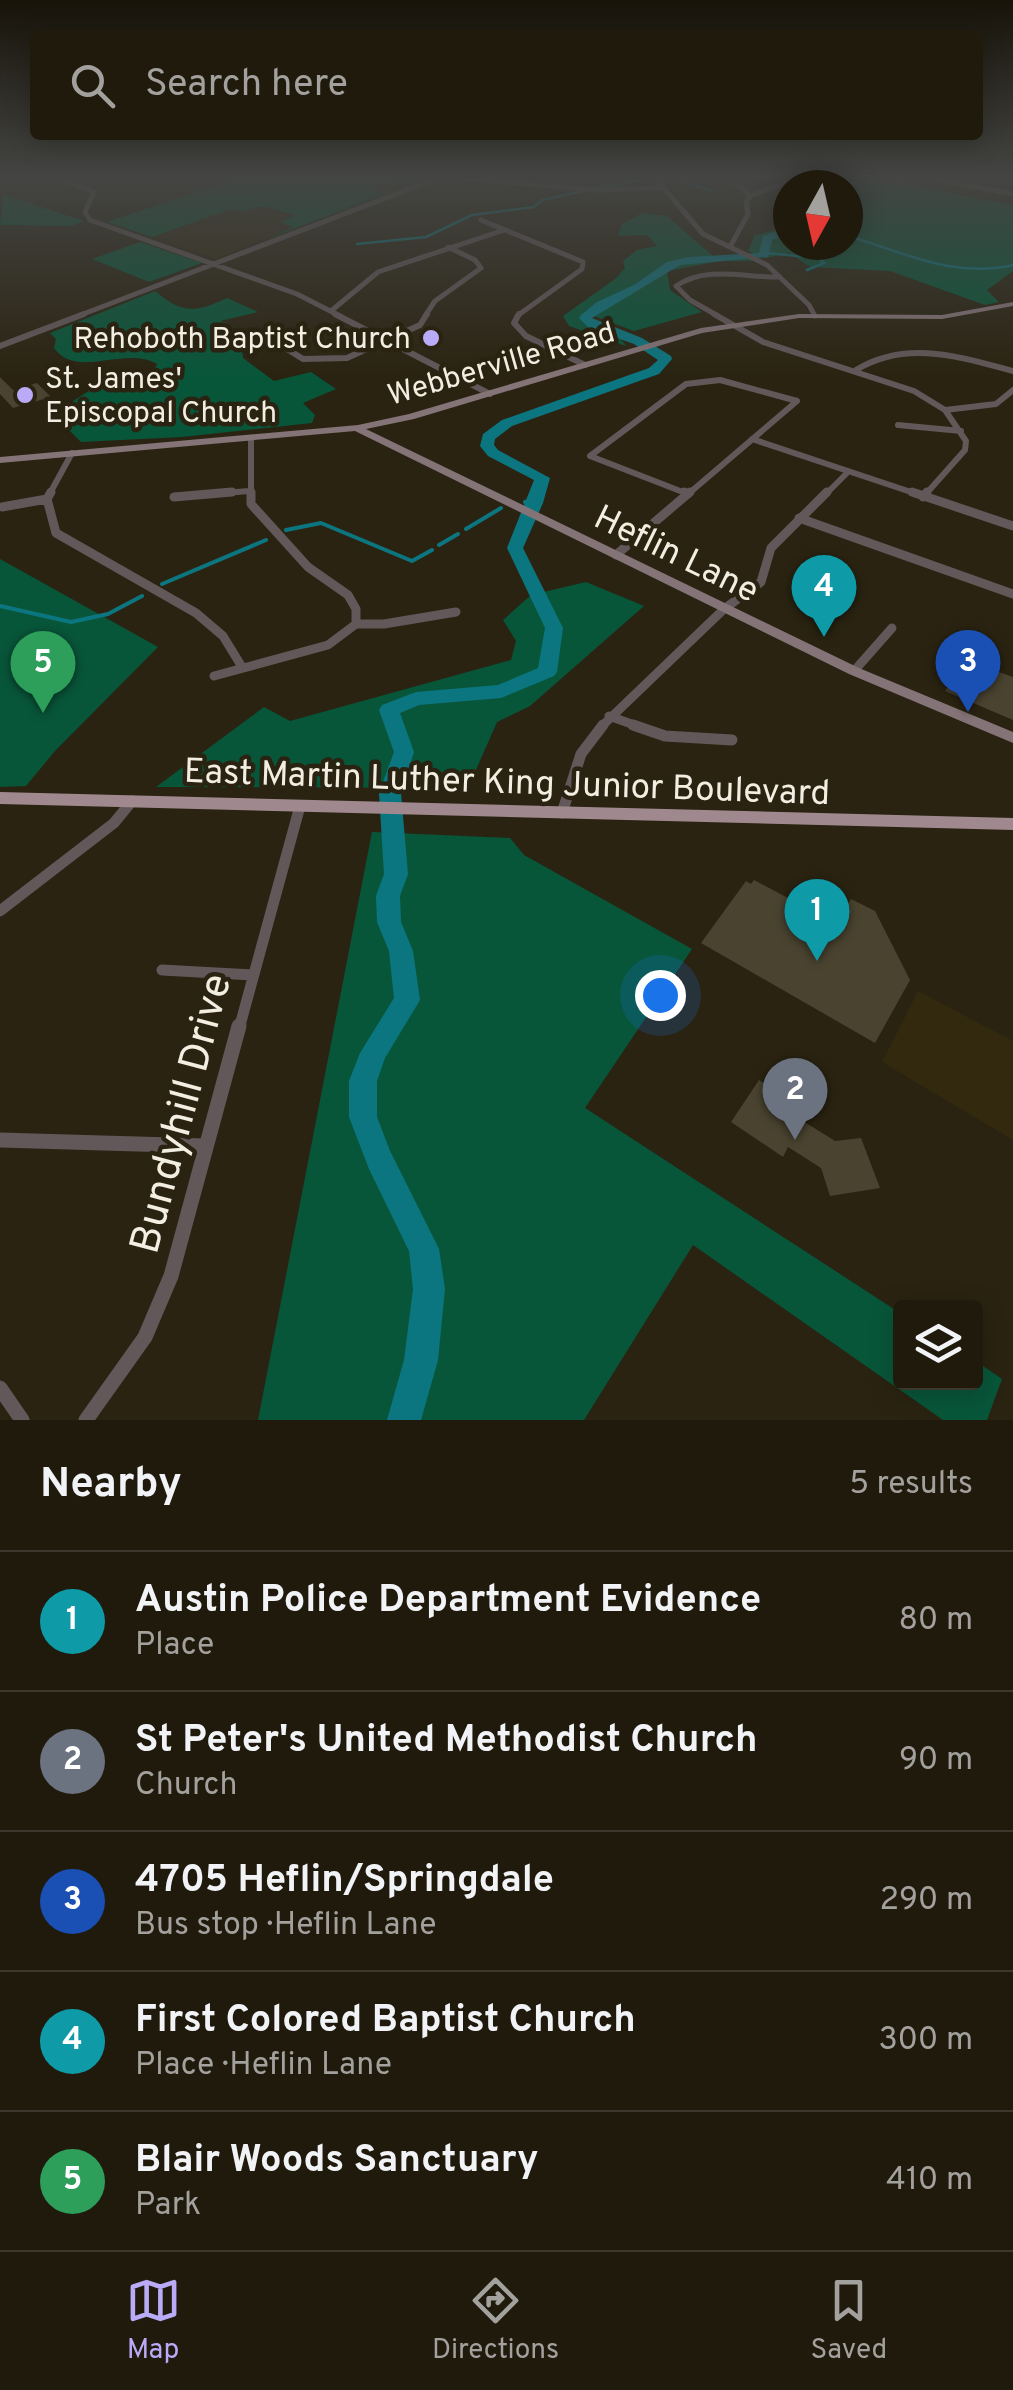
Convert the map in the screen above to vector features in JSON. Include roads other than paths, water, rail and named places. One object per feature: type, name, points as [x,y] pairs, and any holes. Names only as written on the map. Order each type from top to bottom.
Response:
[{"type":"main road","name":"East Martin Luther King Junior Boulevard","points":[[0,798],[1013,824]]},
{"type":"street","points":[[156,244],[292,292],[490,394]]},
{"type":"street","points":[[0,346],[264,244]]},
{"type":"street","points":[[331,312],[378,272],[459,244]]},
{"type":"street","points":[[542,244],[584,262],[580,271],[518,316],[514,323],[526,336],[585,364]]},
{"type":"street","points":[[731,245],[764,262],[810,306],[814,316]]},
{"type":"street","points":[[274,332],[271,339],[290,354],[312,361],[347,358],[390,341],[420,324],[435,301],[480,268],[475,260],[448,248]]},
{"type":"street","points":[[780,277],[719,273],[677,283],[690,300],[770,345],[914,390],[945,410],[966,440],[965,450],[923,497]]},
{"type":"street","name":"Webberville Road","points":[[0,460],[383,424],[658,342],[737,325],[814,316],[942,317],[1011,306]]},
{"type":"street","points":[[856,370],[874,357],[899,354],[954,356],[1013,371]]},
{"type":"street","points":[[616,556],[752,439],[796,401],[720,380],[686,384],[590,456],[688,494]]},
{"type":"street","points":[[945,410],[996,404],[1013,390]]},
{"type":"street","points":[[374,436],[383,424]]},
{"type":"street","points":[[898,425],[961,431]]},
{"type":"street","name":"Heflin Lane","points":[[358,428],[854,672],[1013,738]]},
{"type":"street","points":[[250,438],[250,504],[308,567],[348,595],[356,608],[356,624]]},
{"type":"street","points":[[752,439],[1013,526]]},
{"type":"street","points":[[72,452],[47,499],[56,533],[196,613],[223,636],[242,666]]},
{"type":"street","points":[[562,813],[581,754],[609,716],[724,609],[761,582],[771,548],[848,472]]},
{"type":"street","points":[[174,497],[249,491]]},
{"type":"street","points":[[2,507],[47,499]]},
{"type":"street","points":[[798,518],[1013,594]]},
{"type":"street","points":[[214,676],[328,645],[356,624],[384,624],[456,612]]},
{"type":"street","points":[[854,672],[892,628]]},
{"type":"street","points":[[609,716],[665,736],[732,740]]},
{"type":"street","points":[[0,910],[114,823],[132,801]]},
{"type":"street","name":"Bundyhill Drive","points":[[86,1420],[124,1370],[160,1304],[300,806]]},
{"type":"street","points":[[162,970],[253,975]]},
{"type":"street","points":[[0,1140],[206,1146]]},
{"type":"street","points":[[0,1388],[22,1420]]},
{"type":"waterway","points":[[404,1420],[421,1360],[429,1289],[424,1249],[379,1159],[363,1117],[363,1081],[373,1053],[407,1000],[401,951],[389,922],[388,896],[396,874],[390,793],[404,752],[389,710],[416,699],[501,691],[547,672],[554,628],[515,548],[542,478],[493,453],[487,446],[488,437],[507,423],[654,371],[666,359],[638,341],[593,325],[585,318],[601,305],[638,288],[671,264],[764,255],[766,244]]},
{"type":"waterway","points":[[873,244],[949,266],[970,269],[1013,265]]},
{"type":"waterway","points":[[766,253],[819,258],[824,263],[807,270]]},
{"type":"waterway","points":[[525,502],[534,500]]},
{"type":"waterway","points":[[466,529],[501,508]]},
{"type":"waterway","points":[[286,530],[321,523],[412,561],[432,550]]},
{"type":"waterway","points":[[439,545],[458,534]]},
{"type":"waterway","points":[[162,584],[266,540]]},
{"type":"waterway","points":[[0,606],[71,622],[108,614],[142,596]]},
{"type":"place","name":"Rehoboth Baptist Church","points":[[431,338]]},
{"type":"place","name":"St. James' Episcopal Church","points":[[25,395]]},
{"type":"place","name":"First Colored Baptist Church","points":[[824,637]]},
{"type":"place","name":"4705 Heflin/Springdale","points":[[968,712]]},
{"type":"place","name":"Blair Woods Sanctuary","points":[[43,713]]},
{"type":"place","name":"Austin Police Department Evidence","points":[[817,961]]},
{"type":"place","name":"St Peter's United Methodist Church","points":[[795,1140]]}]
